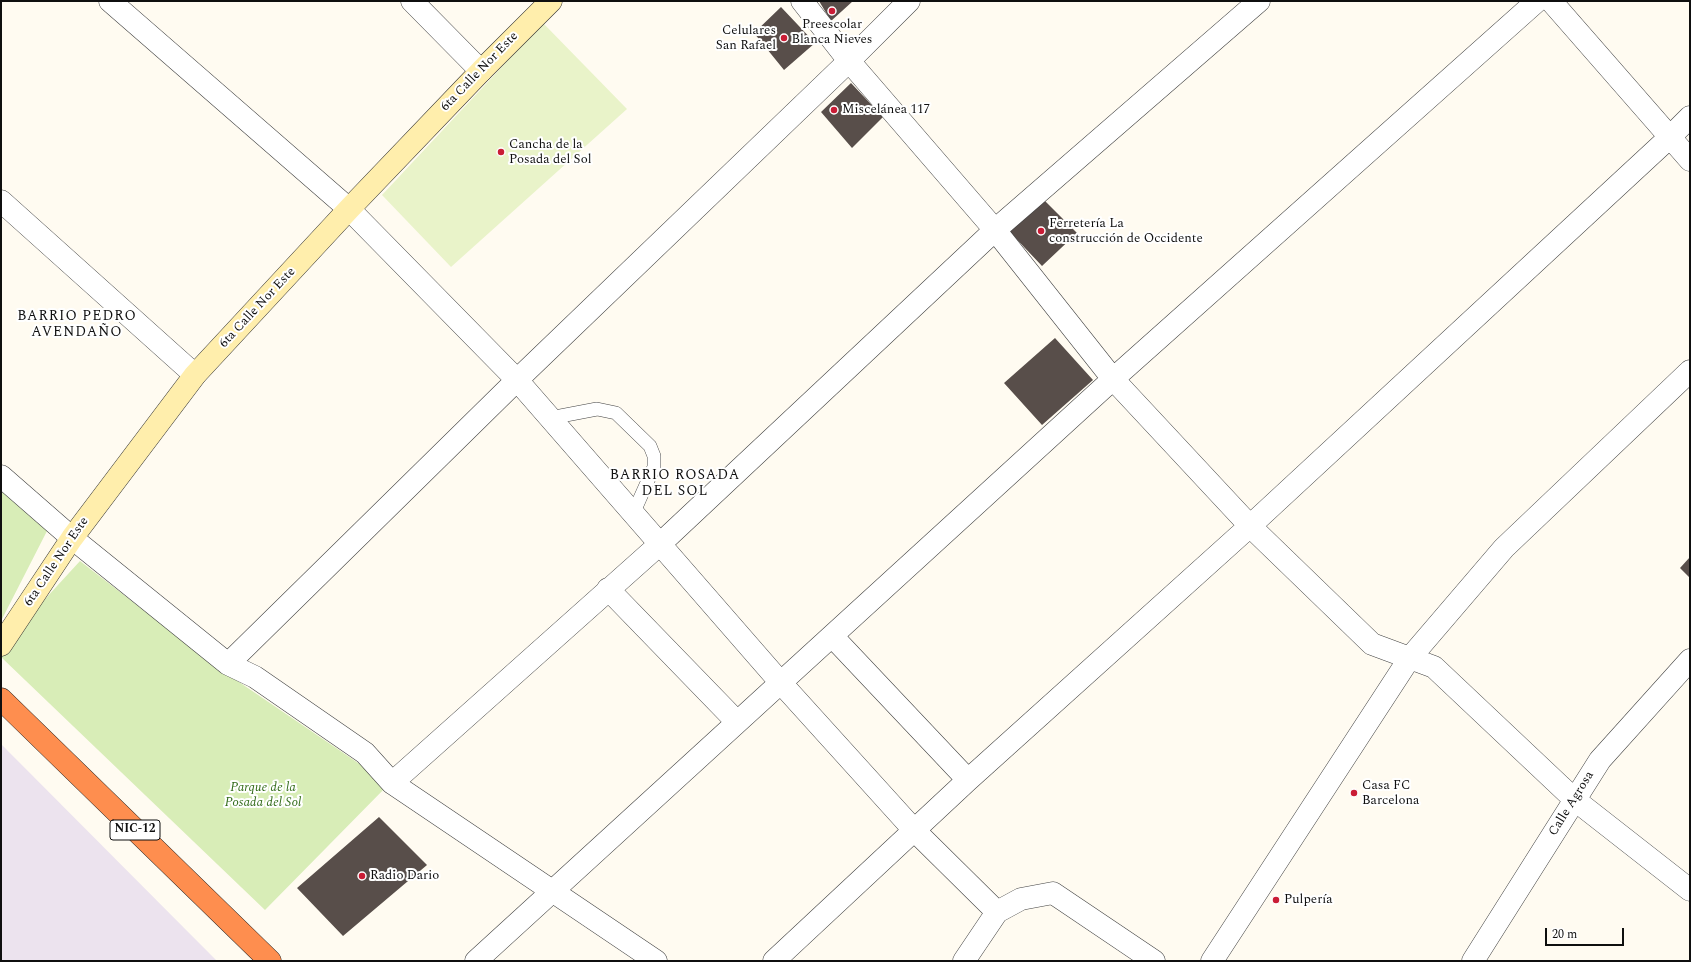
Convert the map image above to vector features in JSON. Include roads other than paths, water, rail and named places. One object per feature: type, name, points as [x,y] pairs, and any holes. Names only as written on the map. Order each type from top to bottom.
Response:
[{"type":"highway","name":"NIC-12","points":[[1,699],[270,961]]},
{"type":"street","points":[[110,1],[349,209],[517,380],[781,683],[914,830],[997,912]]},
{"type":"street","points":[[412,1],[480,71]]},
{"type":"street","name":"6ta Calle Nor Este","points":[[1,645],[72,538],[195,375],[480,71],[551,1]]},
{"type":"street","points":[[802,1],[849,61],[995,230],[1113,379],[1250,526],[1372,644],[1434,667],[1575,800],[1690,890]]},
{"type":"street","points":[[228,664],[517,380],[849,61],[909,1]]},
{"type":"street","points":[[392,783],[660,544],[995,230],[1259,1]]},
{"type":"street","points":[[476,961],[737,722],[833,637],[1113,379],[1537,1]]},
{"type":"street","points":[[1551,1],[1690,160]]},
{"type":"street","points":[[774,961],[968,780],[1250,526],[1690,117]]},
{"type":"street","points":[[1,201],[195,375]]},
{"type":"street","points":[[1212,961],[1409,659],[1504,548],[1690,371]]},
{"type":"street","points":[[1,476],[72,538],[228,664],[255,677],[365,753],[392,783],[656,961]]},
{"type":"street","points":[[608,589],[737,722]]},
{"type":"street","points":[[833,637],[968,780]]},
{"type":"street","name":"Calle Agrosa","points":[[1473,961],[1600,760],[1690,660]]},
{"type":"street","points":[[964,961],[997,912],[1021,899],[1053,893],[1154,961]]},
{"type":"lane","points":[[550,418],[597,409],[616,413],[650,446],[654,456],[654,467],[633,514]]},
{"type":"place","name":"Preescolar Blanca Nieves","points":[[832,11]]},
{"type":"place","name":"Celulares San Rafael","points":[[784,38]]},
{"type":"place","name":"Miscelánea 117","points":[[834,110]]},
{"type":"place","name":"Cancha de la Posada del Sol","points":[[501,152]]},
{"type":"place","name":"Ferretería La construcción de Occidente","points":[[1041,231]]},
{"type":"place","name":"Casa FC Barcelona","points":[[1354,793]]},
{"type":"place","name":"Radio Dario","points":[[362,876]]},
{"type":"place","name":"Pulpería","points":[[1276,900]]},
{"type":"district","name":"BARRIO PEDRO AVENDAÑO","points":[[77,326]]},
{"type":"district","name":"BARRIO ROSADA DEL SOL","points":[[675,484]]},
{"type":"park label","name":"Parque de la Posada del Sol","points":[[263,796]]}]
